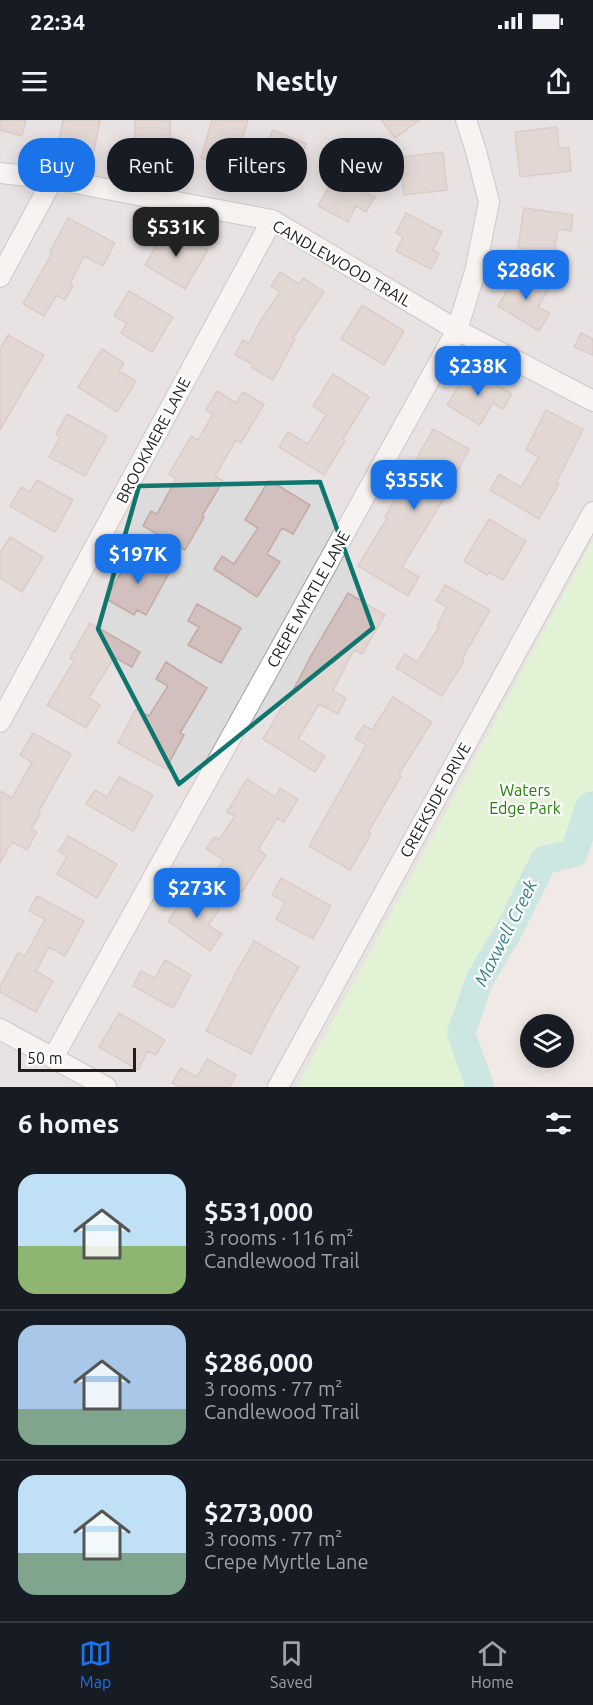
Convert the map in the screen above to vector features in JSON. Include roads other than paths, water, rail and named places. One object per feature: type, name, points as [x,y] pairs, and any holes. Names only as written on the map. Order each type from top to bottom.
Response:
[{"type":"street","name":"CREPE MYRTLE LANE","points":[[53,1058],[457,330],[475,272],[489,202],[466,120]]},
{"type":"street","name":"CANDLEWOOD TRAIL","points":[[0,173],[18,175]]},
{"type":"street","name":"CANDLEWOOD TRAIL","points":[[95,187],[272,220],[457,330],[593,401]]},
{"type":"street","points":[[0,277],[46,192]]},
{"type":"street","name":"BROOKMERE LANE","points":[[0,722],[272,220]]},
{"type":"street","name":"CREEKSIDE DRIVE","points":[[278,1087],[593,512]]},
{"type":"street","points":[[0,1029],[106,1087]]},
{"type":"waterway","name":"Maxwell Creek","points":[[480,1087],[461,1033],[480,979],[508,932],[544,860],[574,853],[589,807],[593,805]]},
{"type":"park label","name":"Waters Edge Park","points":[[525,799]]}]
